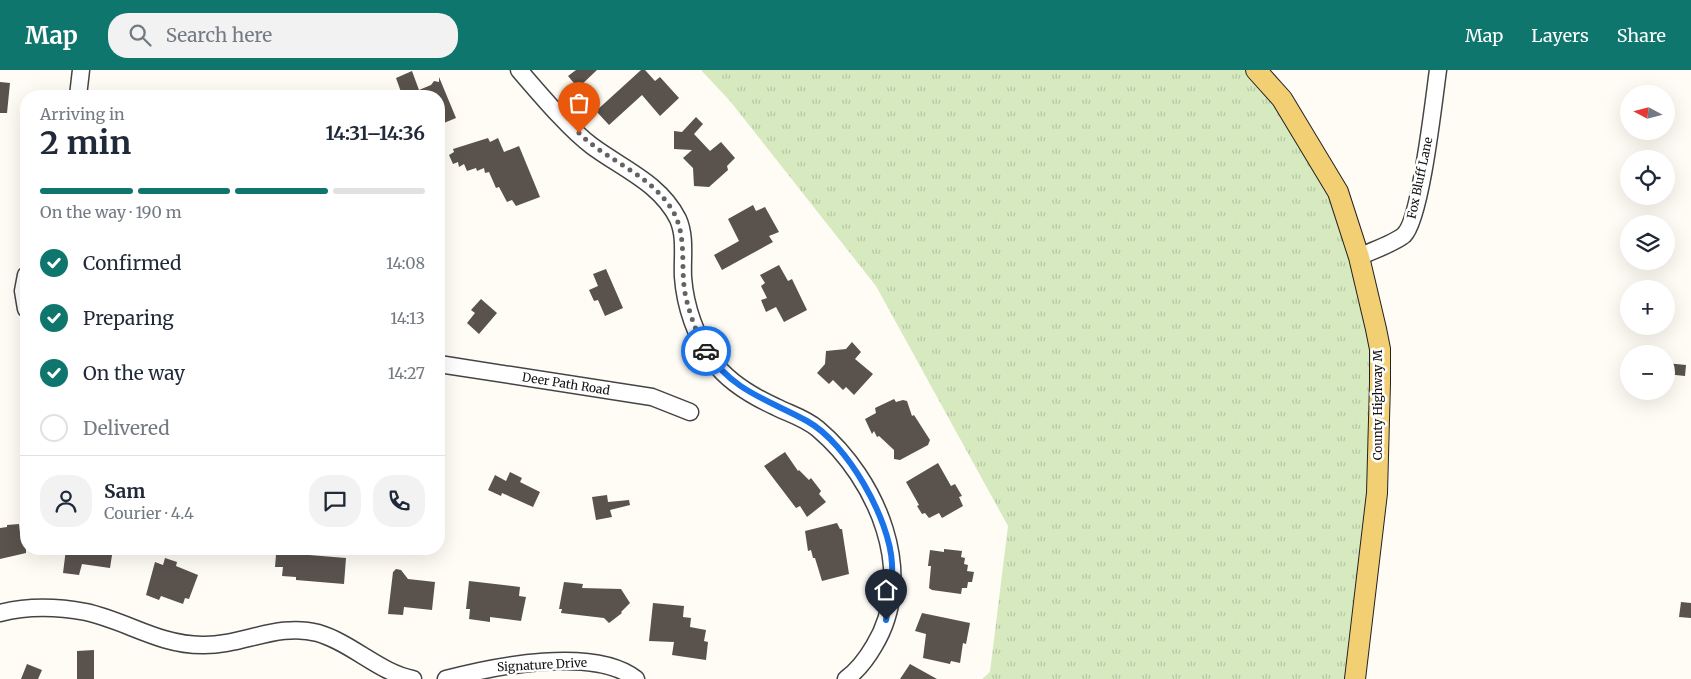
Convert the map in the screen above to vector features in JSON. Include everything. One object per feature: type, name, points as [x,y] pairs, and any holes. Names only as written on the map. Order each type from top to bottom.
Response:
[{"type":"main road","name":"County Highway M","points":[[1256,70],[1282,100],[1338,192],[1359,257],[1378,336],[1380,383],[1377,493],[1355,679]]},
{"type":"street","points":[[79,90],[81,70]]},
{"type":"street","points":[[519,70],[592,146],[635,172],[670,206],[679,221],[683,243],[683,276],[691,316],[705,349],[714,363],[728,378],[775,407],[809,422],[819,430],[852,466],[876,505],[886,533],[892,562],[890,601],[880,636],[863,662],[846,679]]},
{"type":"street","name":"Fox Bluff Lane","points":[[1359,257],[1404,235],[1412,221],[1431,129],[1438,70]]},
{"type":"street","name":"Deer Path Road","points":[[445,365],[652,397],[690,412]]},
{"type":"street","points":[[0,613],[26,608],[86,612],[164,641],[203,645],[283,630],[305,630],[344,644],[392,672],[413,679]]},
{"type":"street","name":"Signature Drive","points":[[446,679],[490,668],[588,661],[618,668],[636,679]]},
{"type":"green space","points":[[701,70],[1256,70],[1338,192],[1380,349],[1355,679],[982,679],[990,672],[1008,526],[876,286],[730,101]]},
{"type":"building","points":[[576,70],[597,70],[578,88],[568,76]]},
{"type":"building","points":[[641,70],[645,70],[655,81],[660,77],[679,98],[660,116],[642,95],[609,125],[596,111]]},
{"type":"building","points":[[412,71],[419,90],[400,90],[396,78]]},
{"type":"building","points":[[439,77],[444,90],[419,90],[431,85],[434,81],[439,82]]},
{"type":"building","points":[[0,82],[10,83],[7,113],[0,113]]},
{"type":"building","points":[[445,91],[456,118],[445,123]]},
{"type":"building","points":[[696,117],[703,124],[694,134],[710,151],[721,142],[735,158],[727,166],[728,170],[709,187],[694,186],[693,168],[683,158],[692,150],[674,149],[674,131],[682,132]]},
{"type":"building","points":[[488,138],[490,142],[498,138],[504,152],[519,146],[540,197],[516,206],[512,200],[507,202],[499,187],[496,188],[489,172],[485,173],[484,168],[477,171],[476,168],[467,171],[464,164],[459,167],[458,162],[453,164],[449,155],[454,152],[453,149]]},
{"type":"building","points":[[753,205],[756,211],[765,207],[779,232],[769,236],[773,242],[722,270],[714,255],[739,241],[728,219]]},
{"type":"building","points":[[779,265],[788,281],[792,279],[807,310],[784,322],[776,307],[766,312],[761,300],[767,298],[761,286],[765,283],[760,275]]},
{"type":"building","points":[[606,269],[623,308],[605,316],[598,300],[594,301],[589,290],[598,286],[593,274]]},
{"type":"building","points":[[481,299],[497,313],[479,334],[467,323],[475,313],[471,310]]},
{"type":"building","points":[[852,342],[861,352],[855,359],[873,374],[854,395],[846,387],[843,390],[833,380],[829,384],[817,373],[825,364],[826,351],[846,349]]},
{"type":"building","points":[[1675,364],[1686,365],[1685,376],[1675,375]]},
{"type":"building","points":[[894,399],[896,402],[907,401],[912,416],[914,415],[930,440],[928,445],[900,460],[894,459],[894,450],[879,436],[877,437],[874,431],[872,434],[865,419],[876,413],[875,408]]},
{"type":"building","points":[[785,452],[798,471],[809,480],[811,478],[821,491],[819,494],[826,502],[807,517],[800,506],[796,508],[764,466]]},
{"type":"building","points":[[938,463],[951,486],[955,484],[962,496],[959,497],[963,506],[942,518],[939,513],[929,518],[925,513],[922,514],[906,482]]},
{"type":"building","points":[[510,472],[522,478],[520,482],[540,492],[533,507],[502,493],[501,496],[488,490],[495,475],[506,481]]},
{"type":"building","points":[[607,495],[608,502],[629,500],[630,505],[610,510],[612,517],[596,520],[592,497]]},
{"type":"building","points":[[837,523],[840,529],[842,529],[849,574],[822,581],[815,558],[813,558],[811,550],[808,551],[805,531]]},
{"type":"building","points":[[19,524],[20,554],[0,559],[0,528],[7,527],[7,525]]},
{"type":"building","points":[[944,549],[962,551],[961,557],[965,558],[964,564],[968,565],[967,571],[974,572],[972,582],[968,582],[967,588],[962,588],[961,594],[929,588],[931,566],[928,566],[930,550],[944,552]]},
{"type":"building","points":[[65,555],[112,555],[110,568],[82,564],[79,575],[63,573]]},
{"type":"building","points":[[276,555],[346,558],[344,584],[296,580],[296,577],[282,576],[283,567],[275,567]]},
{"type":"building","points":[[165,558],[177,562],[176,566],[198,575],[189,599],[185,598],[183,604],[161,596],[159,600],[146,595],[155,562],[163,565]]},
{"type":"building","points":[[396,569],[401,570],[408,579],[435,582],[432,610],[404,607],[403,615],[388,614],[393,572]]},
{"type":"building","points":[[469,581],[520,587],[519,596],[526,597],[521,621],[490,617],[490,622],[469,619],[470,609],[466,609]]},
{"type":"building","points":[[564,582],[583,584],[582,588],[621,589],[630,603],[622,613],[609,623],[604,618],[561,613],[562,609],[559,609]]},
{"type":"building","points":[[1681,602],[1691,603],[1691,618],[1679,617]]},
{"type":"building","points":[[653,603],[684,606],[683,617],[691,618],[690,627],[706,630],[704,641],[708,642],[706,660],[672,655],[674,642],[649,641]]},
{"type":"building","points":[[922,613],[970,623],[966,644],[963,643],[960,663],[951,661],[950,664],[923,658],[926,634],[915,631]]},
{"type":"building","points":[[94,650],[94,679],[77,679],[77,651]]},
{"type":"building","points":[[27,664],[42,670],[38,679],[21,679]]},
{"type":"building","points":[[910,664],[937,679],[900,679]]},
{"type":"way so far","points":[[579,133],[592,146],[635,172],[650,185],[670,206],[679,221],[683,243],[685,295],[691,316],[706,351]]},
{"type":"route","points":[[706,351],[714,363],[735,383],[775,407],[809,422],[819,430],[852,466],[876,505],[886,533],[892,562],[892,582],[886,620]]}]
